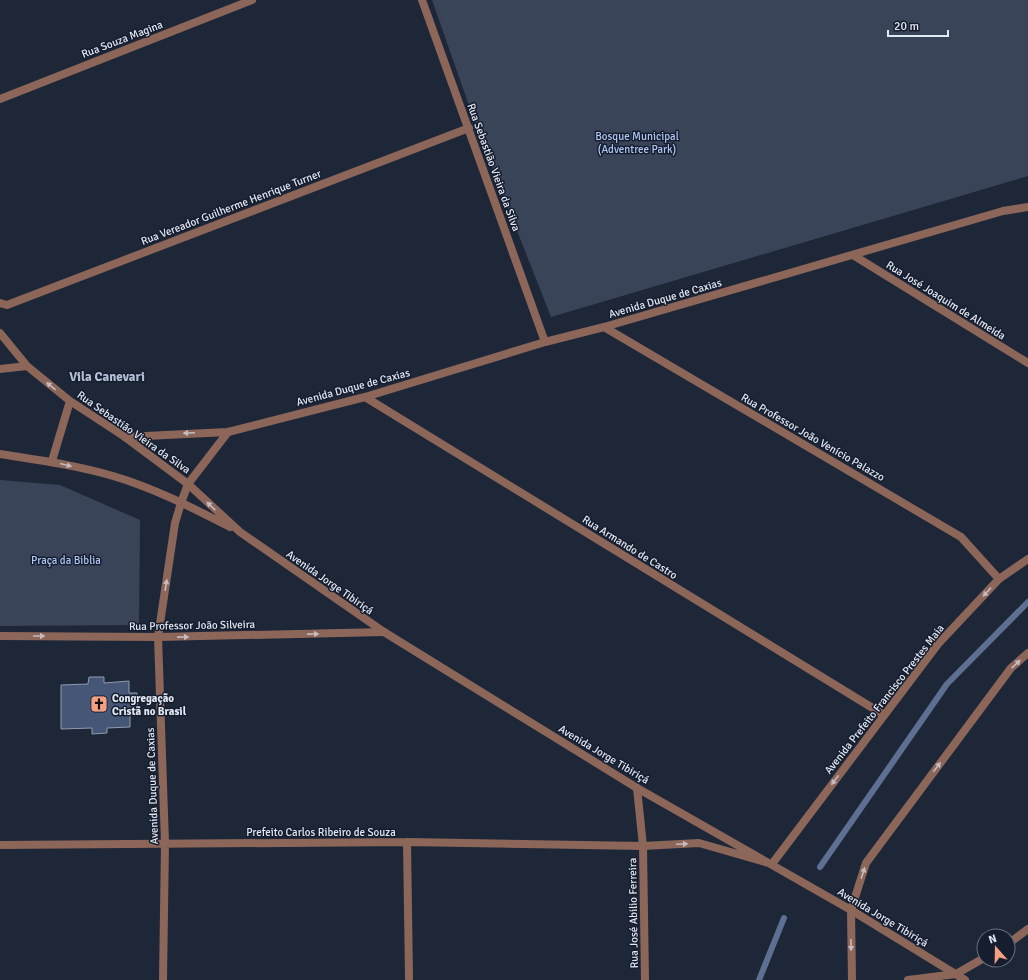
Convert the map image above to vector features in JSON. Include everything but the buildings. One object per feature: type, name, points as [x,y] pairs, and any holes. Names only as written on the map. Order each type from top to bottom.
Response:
[{"type":"street","name":"Rua Souza Magina","points":[[0,99],[252,0]]},
{"type":"street","name":"Rua Sebastião Vieira da Silva","points":[[422,0],[545,342]]},
{"type":"street","name":"Rua Vereador Guilherme Henrique Turner","points":[[0,303],[7,305],[469,128]]},
{"type":"street","name":"Avenida Duque de Caxias","points":[[163,980],[165,843],[158,637],[175,523],[181,503],[188,484],[228,432],[365,397],[545,342],[604,327],[1003,211],[1028,207]]},
{"type":"street","name":"Rua José Joaquim de Almeida","points":[[852,255],[1028,363]]},
{"type":"street","name":"Rua Professor João Venício Palazzo","points":[[604,327],[961,537],[999,579]]},
{"type":"street","name":"Rua Sebastião Vieira da Silva","points":[[0,333],[26,366],[70,401],[125,437],[188,484],[240,532]]},
{"type":"street","points":[[0,369],[26,366]]},
{"type":"street","name":"Rua Armando de Castro","points":[[365,397],[884,715]]},
{"type":"street","points":[[52,461],[70,401]]},
{"type":"street","points":[[125,437],[228,432]]},
{"type":"street","points":[[0,454],[52,461],[114,476],[181,503],[240,532]]},
{"type":"street","name":"Avenida Jorge Tibiriçá","points":[[240,532],[384,632],[637,788],[851,910],[965,980]]},
{"type":"street","name":"Avenida Prefeito Francisco Prestes Maia","points":[[772,864],[938,644],[999,579],[1028,559]]},
{"type":"street","name":"Rua Professor João Silveira","points":[[0,636],[158,637],[384,632]]},
{"type":"street","points":[[852,980],[851,910],[866,863],[1011,668],[1028,653]]},
{"type":"street","name":"Rua José Abilio Ferreira","points":[[637,788],[643,846],[645,980]]},
{"type":"street","points":[[407,842],[409,978]]},
{"type":"street","name":"Prefeito Carlos Ribeiro de Souza","points":[[0,845],[407,842],[643,846],[699,843],[772,864]]},
{"type":"street","points":[[1016,938],[1028,929]]},
{"type":"street","points":[[908,980],[956,974],[976,963]]},
{"type":"green space","name":"Bosque Municipal (Adventree Park)","points":[[432,0],[1028,0],[1028,176],[551,317],[479,134]]},
{"type":"green space","name":"Praça da Biblia","points":[[0,480],[60,485],[140,520],[139,625],[0,626]]},
{"type":"waterway","points":[[820,867],[947,684],[1028,602]]},
{"type":"waterway","points":[[759,980],[784,918]]},
{"type":"place","name":"Congregação Cristã no Brasil","points":[[99,704]]},
{"type":"district","name":"Vila Canevari","points":[[107,376]]}]
